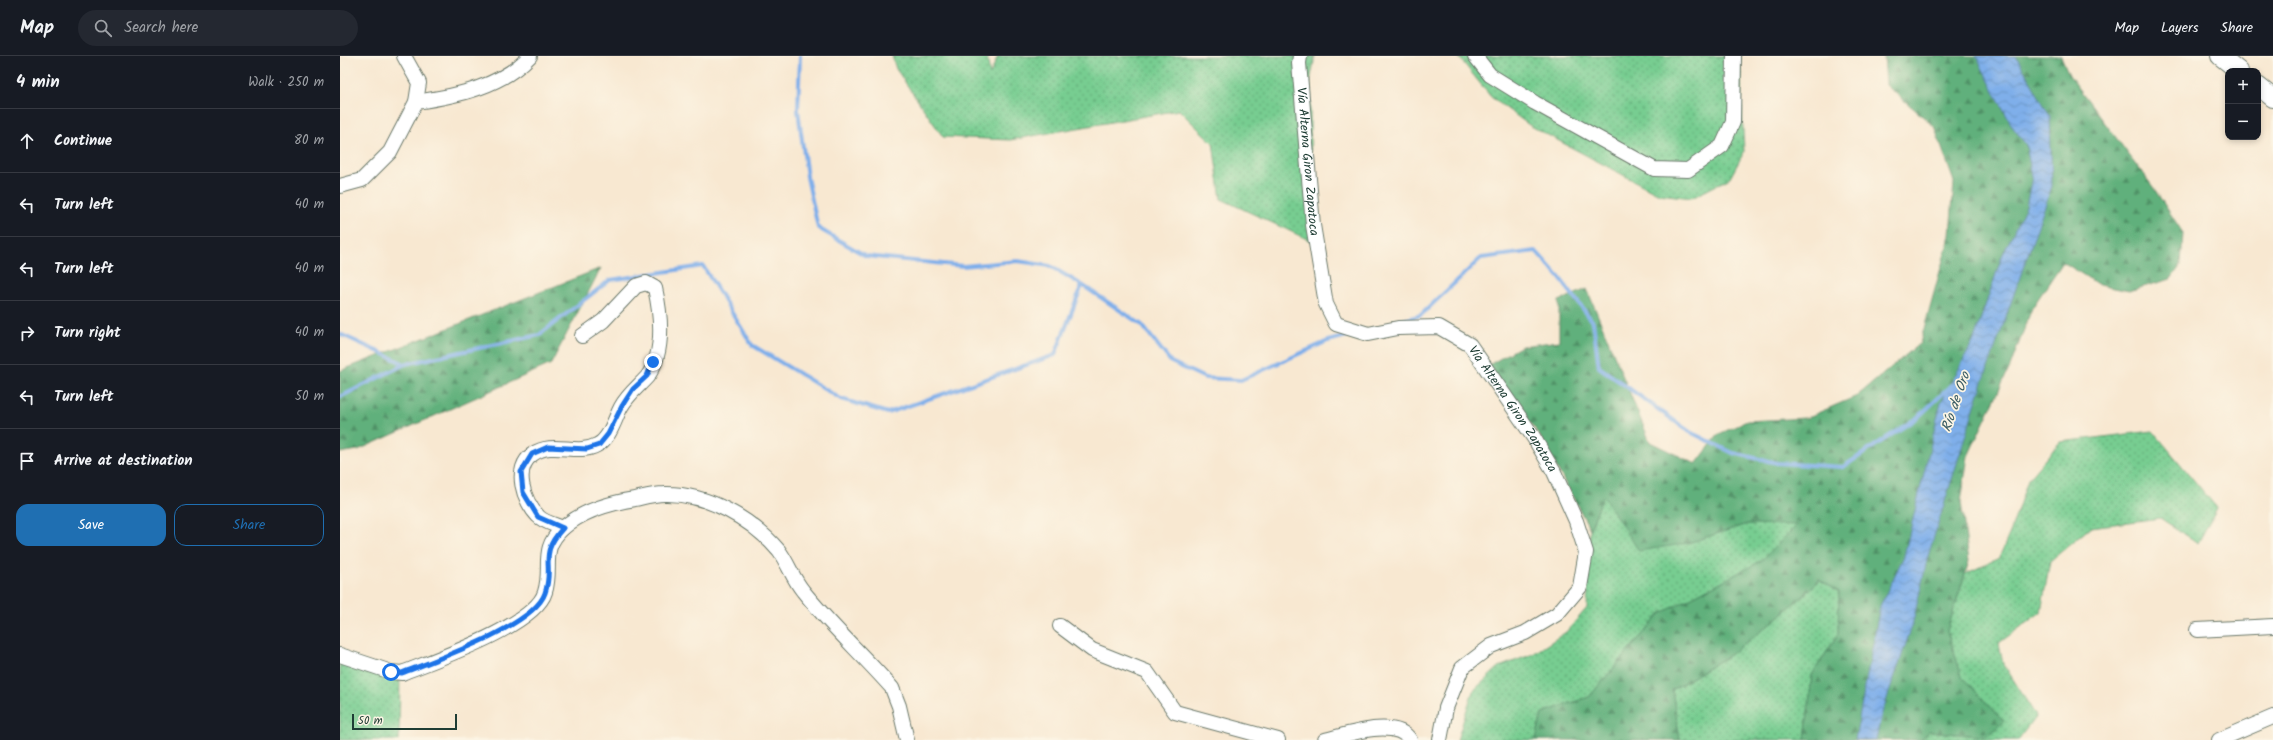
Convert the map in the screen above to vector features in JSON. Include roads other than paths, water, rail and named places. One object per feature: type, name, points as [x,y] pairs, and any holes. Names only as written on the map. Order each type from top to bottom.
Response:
[{"type":"main road","points":[[2261,88],[2273,98]]},
{"type":"street","points":[[340,186],[362,180],[390,152],[416,102],[419,83],[404,56]]},
{"type":"street","points":[[416,102],[454,97],[487,84],[518,68],[530,56]]},
{"type":"street","name":"Vía Alterna Giron Zapatoca","points":[[1300,56],[1299,63],[1313,225],[1326,304],[1336,324],[1368,334],[1398,328],[1439,327],[1470,345],[1530,432],[1554,472],[1576,521],[1586,552],[1580,587],[1557,614],[1525,633],[1491,646],[1462,668],[1446,708],[1440,740]]},
{"type":"street","points":[[1475,56],[1490,75],[1534,103],[1654,169],[1688,170],[1722,146],[1733,122],[1734,56]]},
{"type":"street","points":[[563,528],[538,517],[523,492],[521,472],[532,454],[548,447],[587,449],[599,445],[608,434],[622,406],[633,389],[647,376],[653,362],[660,336],[660,310],[655,288],[646,282],[636,286],[603,321],[582,336]]},
{"type":"street","points":[[340,655],[391,672],[402,673],[513,625],[537,607],[545,594],[548,549],[553,539],[563,528],[578,516],[621,501],[664,494],[699,498],[734,515],[762,533],[780,553],[802,590],[892,688],[900,706],[907,740]]},
{"type":"street","points":[[1060,626],[1092,650],[1147,672],[1176,712],[1278,740]]},
{"type":"street","points":[[2197,630],[2273,626]]},
{"type":"street","points":[[2219,740],[2273,716]]},
{"type":"street","points":[[1325,740],[1368,729],[1391,728],[1407,734],[1410,740]]},
{"type":"water","name":"Río de Oro","points":[[1976,56],[2016,56],[2050,116],[2052,186],[1976,402],[1928,556],[1912,626],[1881,716],[1876,740],[1855,740],[1880,606],[1904,556],[1941,402],[1973,342],[2002,256],[2026,206],[2032,177],[2026,145],[2012,126]]},
{"type":"waterway","points":[[800,56],[798,110],[807,177],[818,228],[866,256],[963,266],[1018,261],[1050,266],[1082,285]]},
{"type":"waterway","name":"Río de Oro","points":[[1398,322],[1421,315],[1481,258],[1536,251],[1559,277],[1593,322],[1599,367],[1690,432],[1733,453],[1777,463],[1843,467],[1918,417],[1952,385]]},
{"type":"waterway","points":[[340,397],[405,364],[539,335],[610,280],[703,266],[752,345],[841,399],[888,413],[1055,355],[1082,285],[1142,325],[1171,362],[1205,378],[1241,380],[1328,341],[1354,334]]},
{"type":"waterway","points":[[340,334],[405,364]]}]
